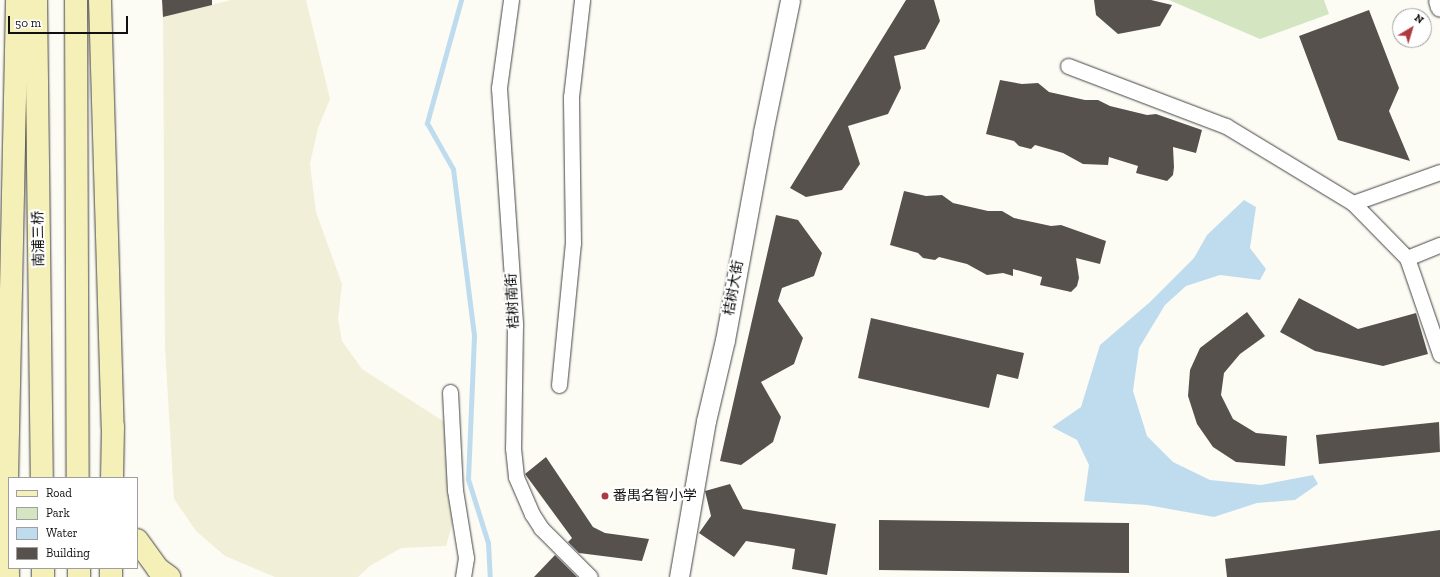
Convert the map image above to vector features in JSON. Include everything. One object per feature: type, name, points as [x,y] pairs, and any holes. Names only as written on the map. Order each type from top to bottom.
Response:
[{"type":"main road","points":[[8,577],[5,486],[17,0]]},
{"type":"main road","name":"南浦三桥","points":[[36,0],[42,477]]},
{"type":"main road","points":[[76,0],[78,477]]},
{"type":"main road","points":[[100,0],[113,427],[112,477]]},
{"type":"main road","points":[[138,541],[150,559],[169,577]]},
{"type":"street","name":"桔树南街","points":[[512,0],[499,88],[515,325],[513,448],[516,477],[532,514],[541,528],[590,577]]},
{"type":"street","points":[[559,385],[573,243],[571,96],[582,0]]},
{"type":"street","name":"桔树大街","points":[[679,577],[706,421],[725,340],[763,132],[790,0]]},
{"type":"street","points":[[1438,0],[1440,7]]},
{"type":"street","points":[[1068,66],[1226,126],[1353,203],[1408,258],[1440,354]]},
{"type":"street","points":[[1353,203],[1440,172]]},
{"type":"street","points":[[1408,258],[1440,244]]},
{"type":"street","points":[[450,392],[455,490],[466,558],[463,577]]},
{"type":"street","points":[[0,575],[8,577]]},
{"type":"shaded area","points":[[231,0],[306,0],[330,99],[318,128],[310,164],[316,212],[342,284],[338,319],[342,341],[362,369],[446,423],[454,518],[446,546],[401,548],[370,566],[358,577],[275,577],[225,556],[196,531],[174,499],[165,347],[163,17]]},
{"type":"green space","points":[[1169,0],[1324,0],[1329,14],[1260,39]]},
{"type":"water","points":[[1244,200],[1256,207],[1250,248],[1266,269],[1260,280],[1220,275],[1186,286],[1165,305],[1139,348],[1133,391],[1147,436],[1173,462],[1210,480],[1261,485],[1313,475],[1318,484],[1295,500],[1257,503],[1214,517],[1147,505],[1084,501],[1089,465],[1077,440],[1052,427],[1081,407],[1100,345],[1150,302],[1194,258],[1207,235]]},
{"type":"building","points":[[162,0],[212,0],[212,5],[163,17]]},
{"type":"building","points":[[906,0],[934,0],[940,21],[925,49],[894,56],[901,88],[888,114],[848,126],[860,164],[842,190],[806,197],[790,188]]},
{"type":"building","points":[[1094,0],[1151,0],[1172,5],[1160,26],[1118,34],[1096,15]]},
{"type":"building","points":[[1369,10],[1399,88],[1389,111],[1410,161],[1338,140],[1299,36]]},
{"type":"building","points":[[1000,80],[1022,84],[1038,83],[1049,92],[1085,100],[1098,100],[1110,106],[1147,115],[1156,114],[1202,130],[1196,153],[1173,147],[1173,175],[1167,181],[1136,173],[1138,166],[1109,157],[1108,165],[1083,164],[1063,153],[1035,145],[1031,149],[1019,146],[1014,141],[986,134]]},
{"type":"building","points":[[904,191],[926,196],[942,195],[953,203],[988,211],[1002,211],[1014,218],[1051,226],[1061,225],[1106,241],[1100,264],[1076,258],[1079,278],[1077,286],[1071,292],[1040,285],[1042,277],[1013,269],[1013,276],[1003,273],[987,275],[967,264],[939,257],[935,260],[923,258],[918,253],[890,245]]},
{"type":"building","points":[[776,215],[798,220],[822,253],[814,276],[782,288],[778,301],[803,338],[794,364],[761,382],[781,417],[773,442],[741,465],[720,461]]},
{"type":"building","points":[[1299,298],[1358,329],[1416,313],[1428,354],[1383,366],[1315,351],[1280,332]]},
{"type":"building","points":[[1247,312],[1265,336],[1240,354],[1224,373],[1221,395],[1233,419],[1256,433],[1287,436],[1285,466],[1236,462],[1213,447],[1197,424],[1188,396],[1190,370],[1200,348]]},
{"type":"building","points":[[871,318],[1024,353],[1018,379],[997,374],[989,408],[858,378]]},
{"type":"building","points":[[1439,422],[1440,452],[1319,464],[1316,435]]},
{"type":"building","points":[[546,457],[593,527],[605,533],[649,539],[642,561],[579,553],[568,542],[572,538],[525,474]]},
{"type":"building","points":[[730,484],[743,509],[836,524],[827,575],[792,569],[795,549],[746,541],[734,557],[699,533],[711,516],[705,491]]},
{"type":"building","points":[[879,520],[1129,523],[1129,573],[879,570]]},
{"type":"building","points":[[1440,530],[1440,577],[1227,577],[1225,559]]},
{"type":"building","points":[[555,555],[577,577],[534,577]]},
{"type":"waterway","points":[[461,0],[427,123],[453,169],[474,336],[468,479],[488,543],[490,577]]},
{"type":"place","name":"番禺名智小学","points":[[605,496]]}]
